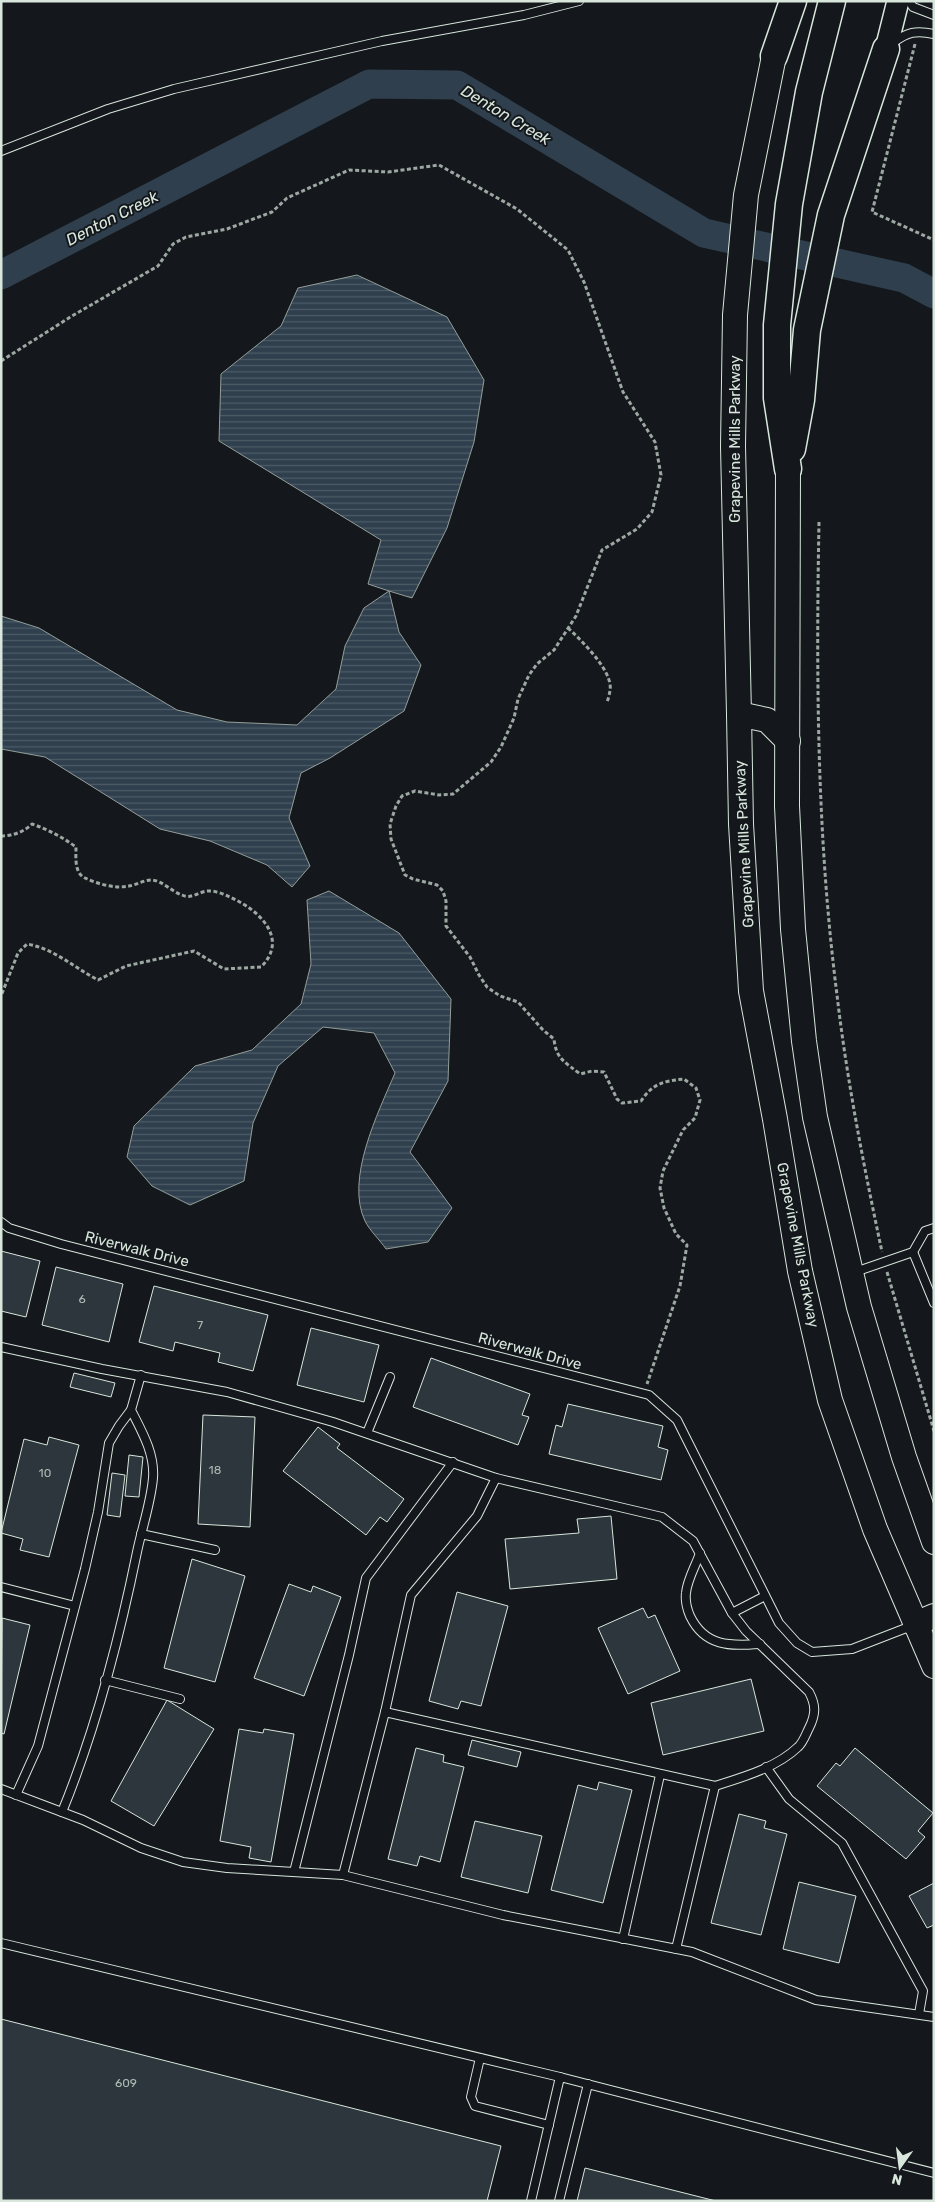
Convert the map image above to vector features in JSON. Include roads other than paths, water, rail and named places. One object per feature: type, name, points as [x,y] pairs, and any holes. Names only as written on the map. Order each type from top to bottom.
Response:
[{"type":"highway","points":[[774,56],[779,1]]},
{"type":"highway","name":"Grapevine Mills Parkway","points":[[774,56],[793,1]]},
{"type":"highway","points":[[788,469],[777,398],[777,324],[789,204],[809,92],[832,1]]},
{"type":"highway","points":[[788,469],[801,400],[807,330],[831,215],[886,49]]},
{"type":"main road","points":[[886,49],[898,1]]},
{"type":"main road","name":"Grapevine Mills Parkway","points":[[774,56],[746,195],[736,315],[733,446],[741,824],[751,991],[775,1119],[800,1271],[830,1400],[875,1528],[925,1620],[934,1666]]},
{"type":"main road","points":[[788,469],[787,806],[793,929],[804,1041],[815,1117],[850,1274],[904,1457],[934,1542]]},
{"type":"main road","points":[[739,714],[766,720],[788,741]]},
{"type":"lane","points":[[1,152],[108,109],[174,89],[382,41],[524,15],[578,1]]},
{"type":"lane","points":[[909,1],[913,7],[934,15]]},
{"type":"lane","points":[[886,49],[906,34],[920,31],[934,34]]},
{"type":"lane","name":"Riverwalk Drive","points":[[1,1222],[9,1228],[61,1244],[649,1395],[677,1420],[779,1624],[797,1643],[812,1652],[852,1649],[925,1620]]},
{"type":"lane","points":[[850,1274],[913,1252],[925,1231],[934,1228]]},
{"type":"lane","points":[[913,1252],[934,1303]]},
{"type":"lane","points":[[925,1279],[934,1276]]},
{"type":"lane","points":[[1,1347],[102,1369],[227,1392],[367,1433],[496,1478],[662,1517],[693,1541],[732,1613],[746,1631],[809,1692],[816,1704],[813,1720],[799,1746],[754,1773],[715,1786],[385,1712]]},
{"type":"lane","points":[[16,1795],[38,1746],[75,1606],[98,1512],[109,1443],[118,1426],[131,1410],[140,1375]]},
{"type":"lane","points":[[367,1433],[390,1377]]},
{"type":"lane","points":[[62,1812],[82,1764],[105,1680],[130,1587],[153,1477],[147,1442],[131,1410]]},
{"type":"lane","points":[[294,1872],[349,1655],[366,1578],[453,1462]]},
{"type":"lane","points":[[343,1875],[385,1712],[411,1595],[476,1516],[496,1478]]},
{"type":"lane","points":[[141,1534],[215,1550]]},
{"type":"lane","points":[[700,1553],[686,1593],[687,1608],[696,1627],[713,1641],[732,1646],[760,1644]]},
{"type":"lane","points":[[1,1587],[75,1606]]},
{"type":"lane","points":[[732,1613],[765,1596]]},
{"type":"lane","points":[[105,1680],[180,1699]]},
{"type":"lane","points":[[766,1767],[789,1799],[842,1843],[923,1991],[919,2014]]},
{"type":"lane","points":[[623,1939],[660,1775]]},
{"type":"lane","points":[[676,1949],[715,1786]]},
{"type":"lane","points":[[1,1789],[62,1812],[141,1848],[183,1862],[227,1868],[343,1875],[503,1915],[692,1952],[816,2000],[934,2017]]},
{"type":"lane","points":[[1,1943],[560,2077],[934,2173]]},
{"type":"lane","points":[[480,2058],[471,2097],[476,2106],[549,2125]]},
{"type":"lane","points":[[531,2201],[560,2077]]},
{"type":"lane","points":[[559,2201],[588,2084]]},
{"type":"water","points":[[357,275],[447,317],[484,380],[474,442],[447,528],[412,598],[368,584],[381,540],[219,441],[221,374],[281,326],[298,288]]},
{"type":"water","points":[[389,591],[399,632],[421,665],[404,711],[330,758],[301,773],[289,818],[310,866],[292,887],[267,865],[210,841],[160,829],[45,757],[1,749],[1,616],[39,628],[177,710],[227,722],[297,725],[336,689],[345,646],[364,608]]},
{"type":"water","points":[[329,891],[399,933],[451,999],[448,1081],[410,1152],[452,1208],[428,1242],[386,1249],[367,1225],[360,1204],[361,1166],[366,1146],[395,1073],[374,1033],[323,1027],[278,1066],[253,1123],[244,1181],[190,1205],[152,1186],[127,1157],[134,1126],[195,1066],[252,1050],[301,1004],[311,964],[307,900]]},
{"type":"waterway","name":"Denton Creek","points":[[1,275],[369,84],[457,85],[704,233],[904,278],[934,294]]}]
